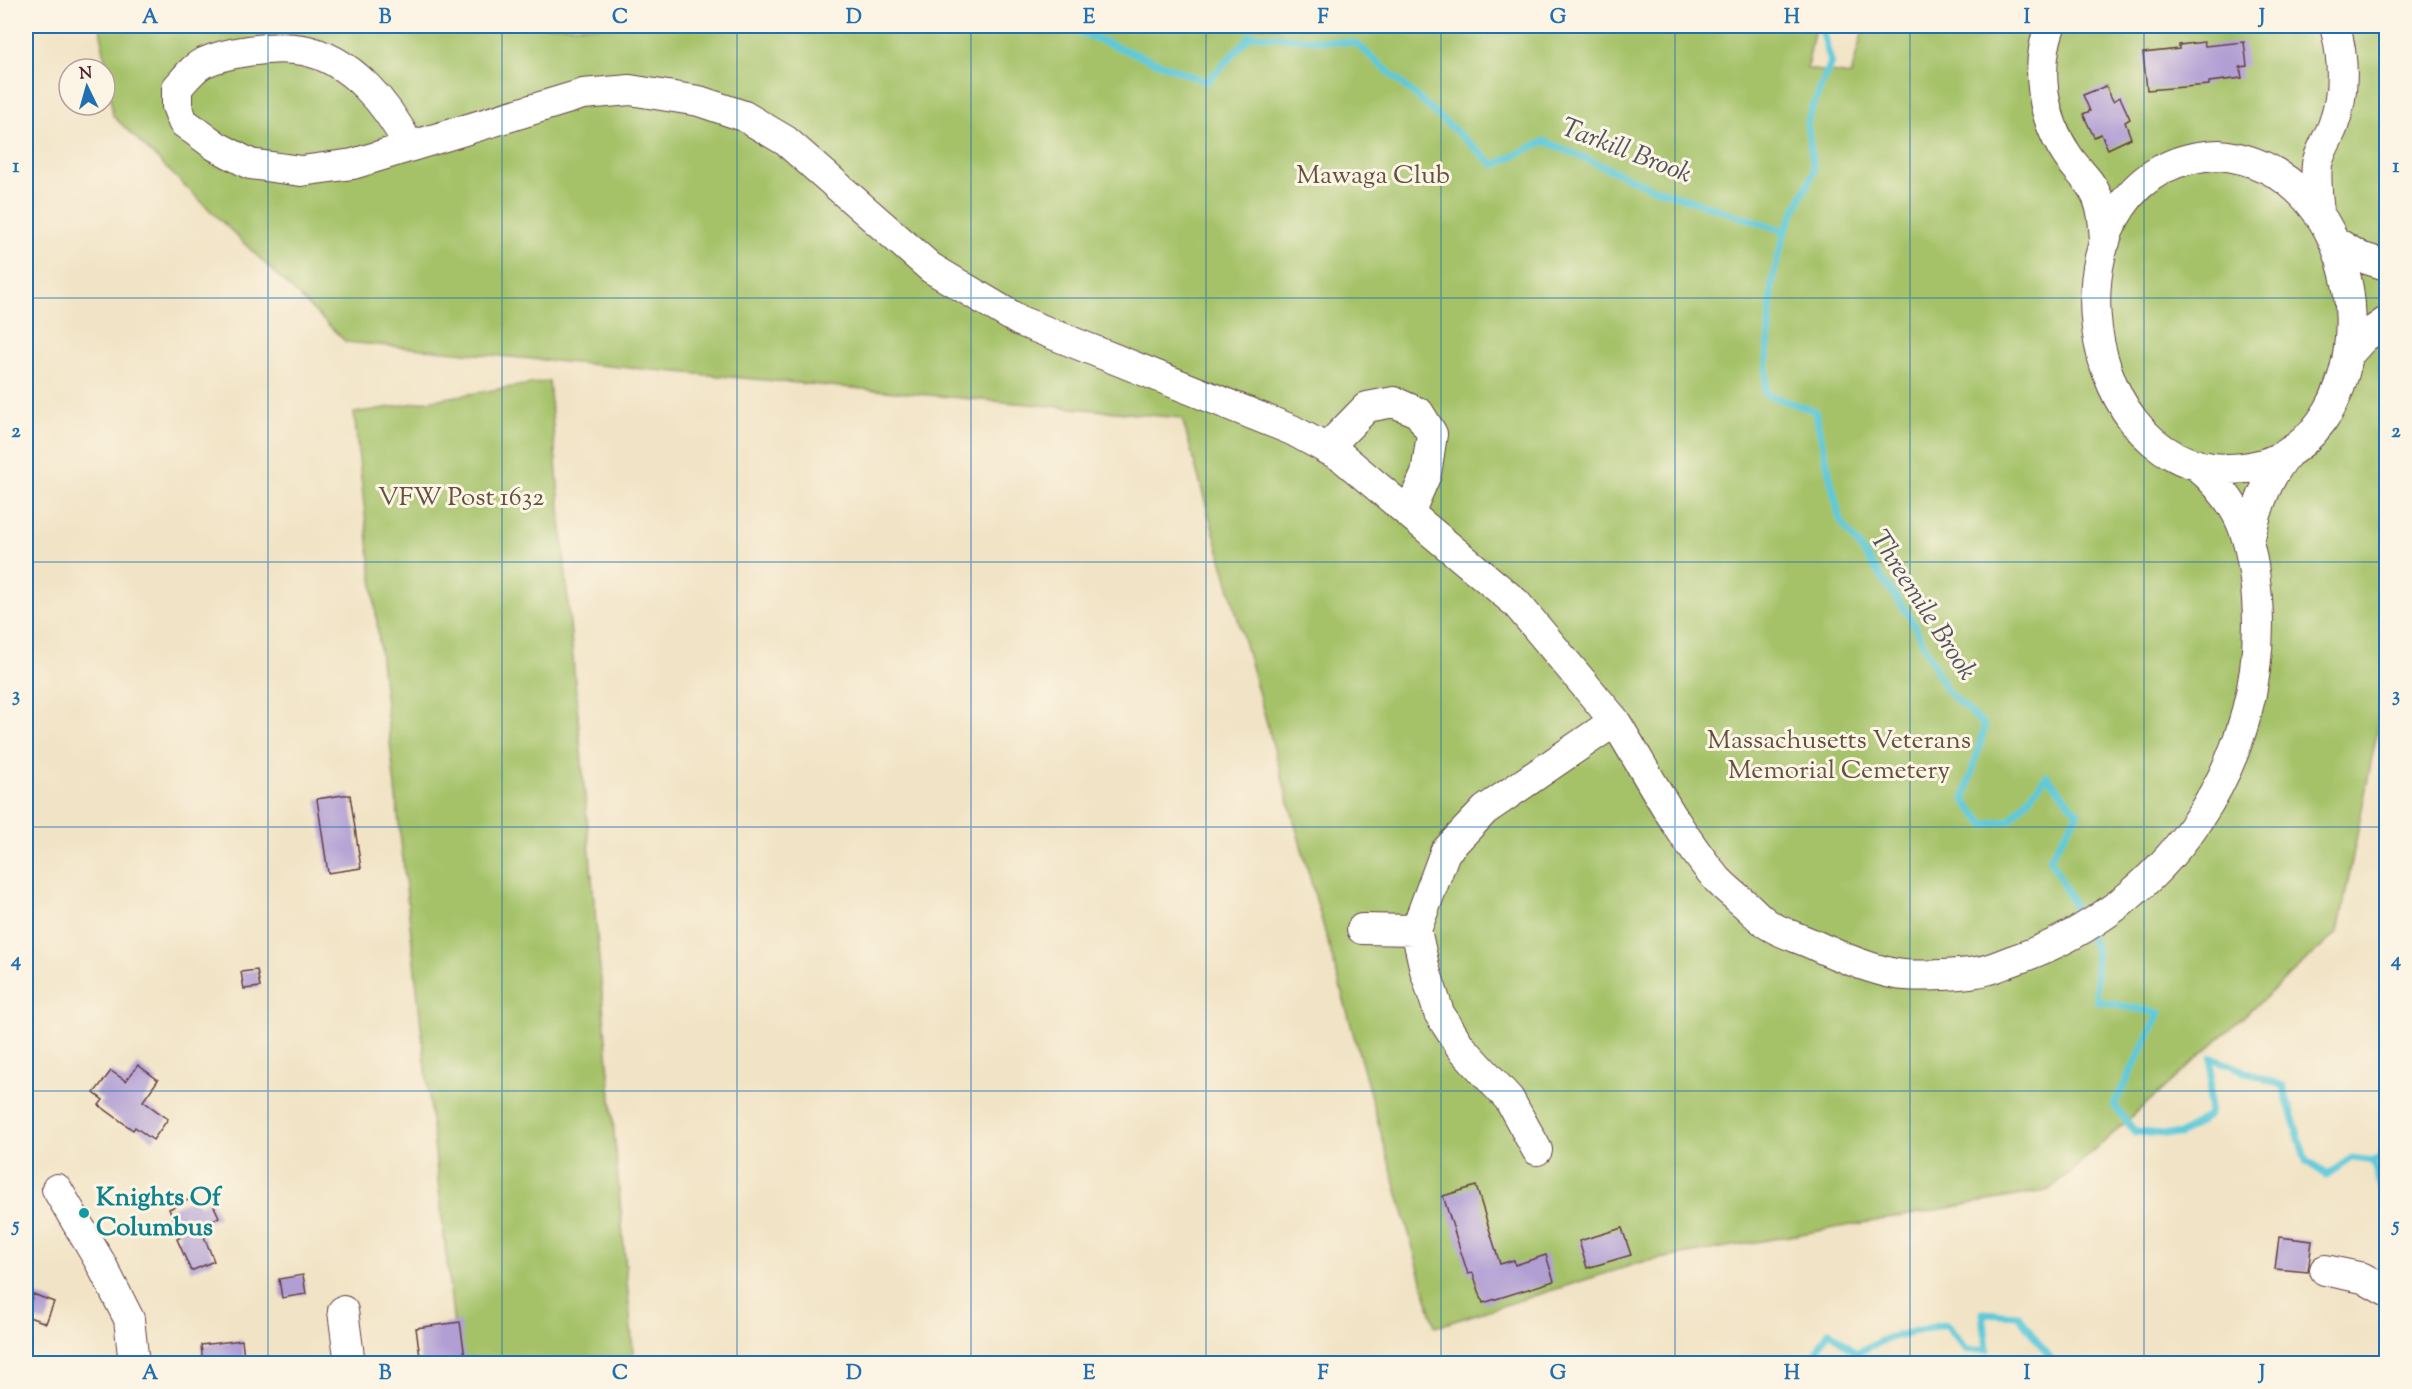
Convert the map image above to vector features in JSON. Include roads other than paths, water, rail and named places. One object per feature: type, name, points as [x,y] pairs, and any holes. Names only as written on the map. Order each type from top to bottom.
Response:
[{"type":"street","points":[[2050,26],[2042,72],[2048,116],[2067,155],[2096,194],[2103,216],[2105,242]]},
{"type":"street","points":[[2319,215],[2316,178],[2318,162],[2333,126],[2342,84],[2342,63],[2335,26]]},
{"type":"street","points":[[409,146],[387,108],[361,82],[333,61],[304,50],[268,48],[212,60],[203,63],[177,88],[177,106],[183,122],[216,146],[249,164],[300,171],[353,164],[583,94],[630,90],[699,100],[744,117],[786,141],[932,268],[1020,321],[1292,430],[1342,457],[1516,603],[1615,721],[1684,833],[1718,880],[1768,925],[1836,955],[1897,975],[1978,972],[2049,948],[2085,928],[2145,883],[2180,846],[2211,798],[2232,760],[2245,720],[2254,680],[2258,619],[2249,541],[2231,502],[2212,478],[2195,464]]},
{"type":"street","points":[[2196,157],[2232,157],[2266,167],[2295,187],[2319,215],[2334,241],[2345,268],[2351,297],[2352,326],[2348,355],[2340,383],[2324,417],[2308,436],[2289,451],[2268,462],[2244,468],[2219,469],[2195,464],[2162,449],[2144,433],[2122,402],[2099,346],[2095,317],[2096,279],[2105,242],[2120,210],[2142,182],[2172,164],[2196,157]]},
{"type":"street","points":[[2334,241],[2360,257],[2386,265]]},
{"type":"street","points":[[2348,355],[2362,338],[2386,322]]},
{"type":"street","points":[[1326,448],[1366,407],[1394,402],[1419,413],[1432,434],[1426,474],[1409,513]]},
{"type":"street","points":[[2249,541],[2266,484],[2289,451]]},
{"type":"street","points":[[1537,1150],[1509,1099],[1460,1046],[1439,1013],[1425,970],[1416,930],[1445,852],[1485,810],[1615,721]]},
{"type":"street","points":[[1362,929],[1416,930]]},
{"type":"street","points":[[57,1189],[100,1262],[129,1319],[134,1364]]},
{"type":"street","points":[[2325,1270],[2363,1278],[2386,1291]]},
{"type":"street","points":[[343,1311],[350,1364]]},
{"type":"waterway","name":"Tarkill Brook","points":[[1064,26],[1207,82],[1251,35],[1356,43],[1494,165],[1545,141],[1650,187],[1785,231]]},
{"type":"waterway","name":"Threemile Brook","points":[[1821,26],[1831,62],[1807,122],[1814,171],[1785,231],[1772,282],[1765,394],[1815,411],[1840,520],[1910,617],[1946,690],[1985,726],[1964,800],[1985,825],[2010,820],[2047,776],[2078,813],[2050,858],[2081,920]]},
{"type":"waterway","name":"Threemile Brook","points":[[2087,932],[2096,948],[2097,1001],[2160,1013],[2114,1105],[2135,1132],[2180,1135],[2209,1115],[2212,1058],[2283,1086],[2306,1161],[2327,1175],[2352,1158],[2373,1161],[2386,1156]]},
{"type":"waterway","points":[[2373,1161],[2386,1204]]},
{"type":"waterway","points":[[1809,1364],[1829,1331],[1856,1353],[1888,1338],[1946,1324],[1967,1350],[1987,1350],[1983,1313],[2018,1315],[2055,1364]]},
{"type":"place","name":"Knights Of Columbus","points":[[84,1213]]},
{"type":"park label","name":"Mawaga Club","points":[[1373,176]]},
{"type":"park label","name":"VFW Post 1632","points":[[461,498]]},
{"type":"park label","name":"Massachusetts Veterans Memorial Cemetery","points":[[1839,756]]}]
